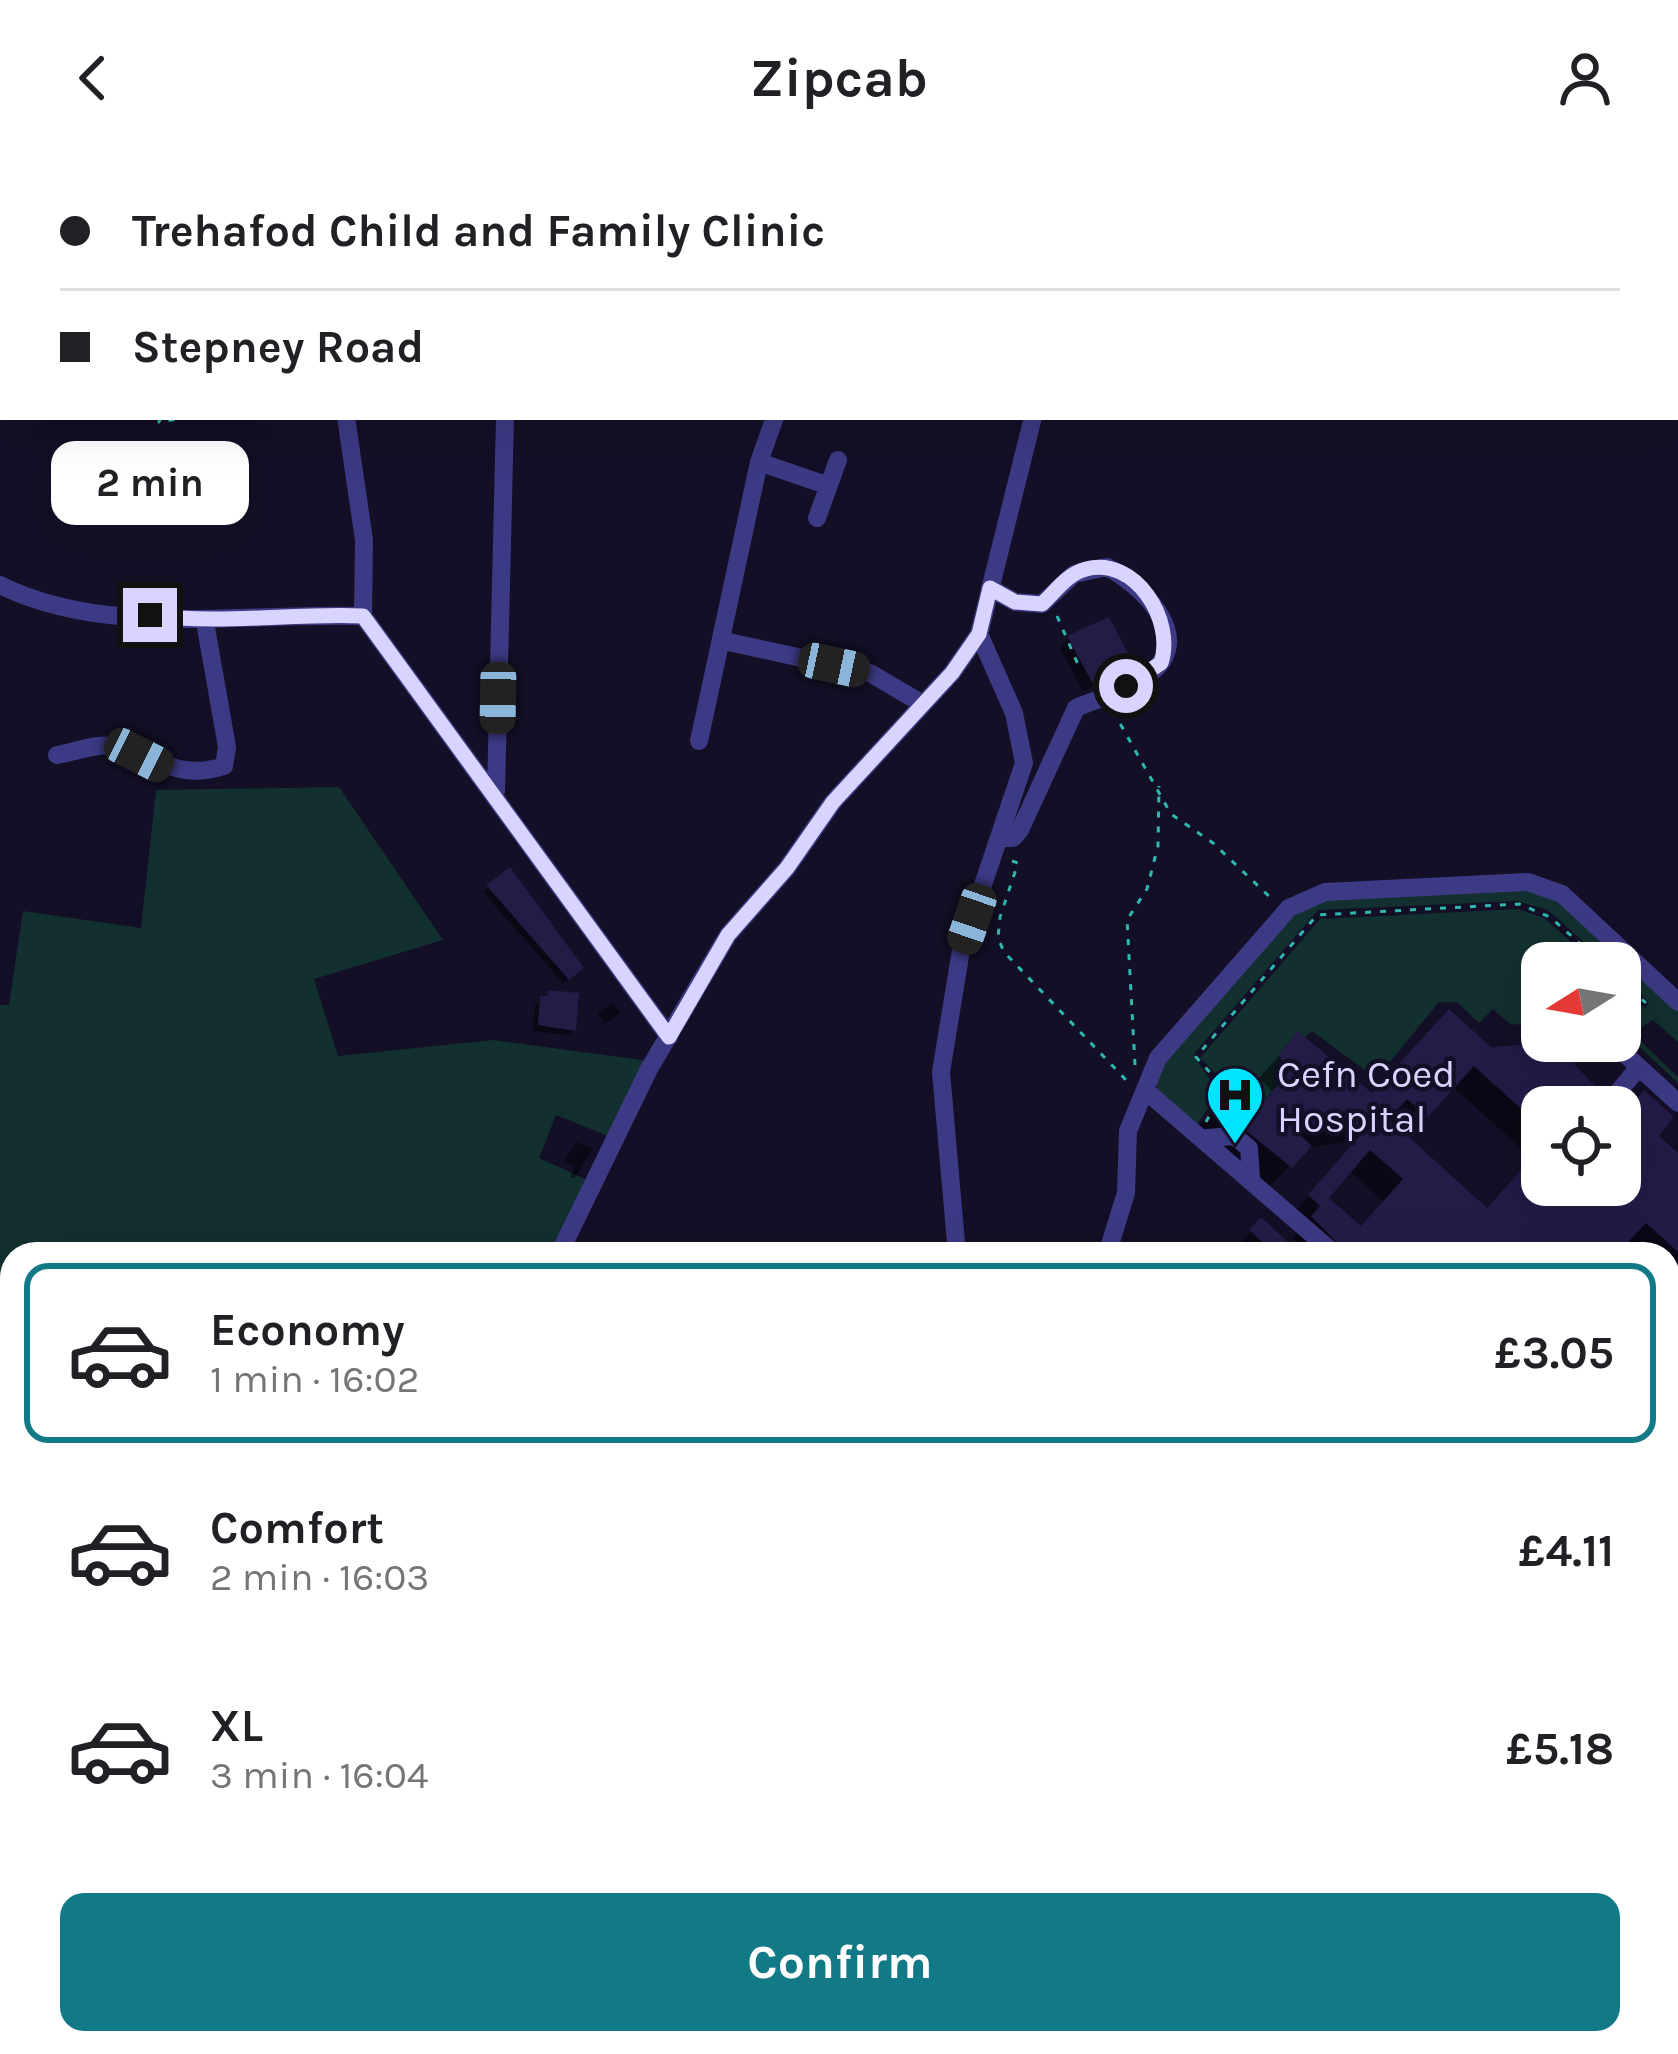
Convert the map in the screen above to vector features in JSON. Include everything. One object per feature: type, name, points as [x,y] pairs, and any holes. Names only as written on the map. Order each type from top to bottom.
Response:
[{"type":"street","points":[[346,420],[364,540],[363,616],[496,791],[669,1037]]},
{"type":"street","points":[[496,791],[505,420]]},
{"type":"street","points":[[699,741],[759,462],[774,420]]},
{"type":"street","points":[[565,1242],[669,1037],[728,935],[787,868],[833,802],[952,673],[979,634],[1032,420]]},
{"type":"street","points":[[817,518],[838,460]]},
{"type":"street","points":[[759,462],[826,485]]},
{"type":"street","points":[[990,588],[1015,602],[1046,599],[1074,574],[1107,567],[1140,589],[1162,617],[1166,636],[1161,663],[1149,675],[1076,708],[1020,830],[1013,838],[999,838]]},
{"type":"street","points":[[0,585],[42,606],[205,622],[287,613],[363,616]]},
{"type":"street","points":[[57,754],[112,745],[165,769],[205,772],[224,766],[227,746],[205,622]]},
{"type":"street","points":[[956,1242],[940,1072],[961,950],[1024,764],[1013,713],[979,634]]},
{"type":"street","points":[[724,641],[870,673],[921,703]]},
{"type":"street","points":[[1112,1242],[1126,1193],[1128,1131],[1158,1058],[1283,911],[1325,892],[1528,882],[1562,894],[1678,1002]]},
{"type":"street","points":[[1622,1086],[1634,1062],[1678,1103]]},
{"type":"street","points":[[1142,1093],[1202,1135],[1322,1242]]},
{"type":"path","points":[[1046,599],[1080,669]]},
{"type":"path","points":[[1104,696],[1171,814],[1213,844],[1283,911]]},
{"type":"path","points":[[1142,1093],[1127,920],[1147,890],[1158,846],[1159,786]]},
{"type":"path","points":[[1018,863],[1000,917],[998,938],[1004,952],[1142,1093]]},
{"type":"path","points":[[1202,1135],[1225,1088],[1196,1057],[1317,915],[1519,904],[1550,916],[1579,942]]},
{"type":"path","points":[[1641,998],[1646,1003]]},
{"type":"green space","points":[[339,787],[443,940],[314,979],[338,1056],[493,1040],[649,1061],[613,1138],[556,1115],[539,1158],[589,1181],[561,1242],[0,1242],[0,1005],[9,1005],[23,911],[141,928],[156,790]]},
{"type":"green space","points":[[1525,888],[1552,896],[1603,942],[1584,942],[1548,910],[1517,901],[1318,910],[1193,1055],[1219,1092],[1196,1126],[1157,1092],[1156,1078],[1167,1053],[1281,921],[1325,897]]},
{"type":"green space","points":[[1518,909],[1544,918],[1571,942],[1521,942],[1521,1025],[1510,1024],[1493,1009],[1479,1023],[1457,1002],[1439,1002],[1389,1063],[1366,1071],[1312,1031],[1305,1037],[1298,1031],[1278,1056],[1291,1069],[1255,1112],[1200,1058],[1320,919]]},
{"type":"green space","points":[[1641,976],[1678,1009],[1678,1042],[1653,1020],[1641,1027],[1641,1004],[1645,1008],[1649,1002],[1641,995]]},
{"type":"green space","points":[[1641,1042],[1678,1077],[1678,1083],[1641,1049]]},
{"type":"building","points":[[1109,617],[1135,667],[1093,684],[1067,636]]},
{"type":"building","points":[[510,867],[584,968],[569,980],[486,885]]},
{"type":"building","points":[[548,990],[579,993],[576,1031],[538,1025],[540,996],[547,996]]},
{"type":"building","points":[[1449,1009],[1491,1047],[1521,1045],[1521,1062],[1575,1062],[1595,1086],[1521,1086],[1521,1109],[1474,1066],[1428,1117],[1407,1099],[1389,1119],[1487,1208],[1521,1170],[1521,1206],[1641,1206],[1644,1090],[1674,1117],[1659,1136],[1678,1153],[1678,1242],[1667,1242],[1646,1223],[1628,1242],[1336,1242],[1311,1216],[1320,1206],[1308,1195],[1371,1123],[1298,1133],[1312,1146],[1292,1168],[1216,1106],[1231,1089],[1255,1112],[1291,1069],[1278,1056],[1298,1031],[1372,1093]],"holes":[[[1370,1150],[1403,1179],[1361,1226],[1329,1198]]]},
{"type":"building","points":[[1261,1217],[1288,1242],[1262,1242],[1249,1230]]},
{"type":"place","name":"Cefn Coed Hospital","points":[[1235,1146]]},
{"type":"route","points":[[150,615],[205,622],[287,613],[363,616],[496,791],[669,1037],[728,935],[787,868],[833,802],[952,673],[979,634],[990,588],[1015,602],[1042,604],[1062,583],[1089,568],[1107,567],[1129,580],[1152,601],[1166,636],[1161,663],[1126,686]]}]
